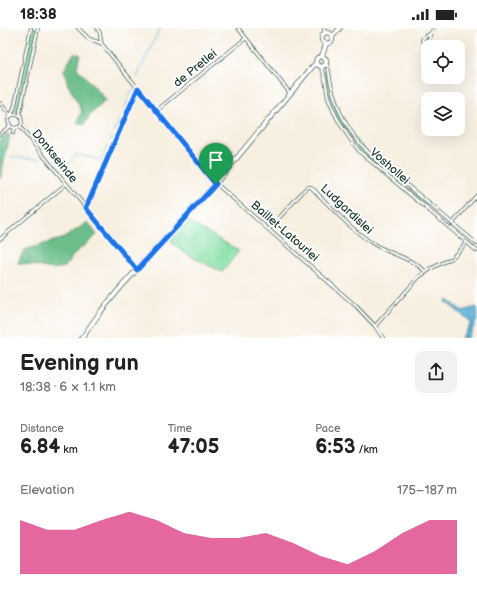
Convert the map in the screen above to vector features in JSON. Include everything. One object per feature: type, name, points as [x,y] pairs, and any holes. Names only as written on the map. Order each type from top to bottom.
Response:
[{"type":"street","points":[[0,134],[10,126],[8,121],[14,109],[31,28]]},
{"type":"street","name":"Donkseinde","points":[[20,127],[22,123],[20,112],[38,28]]},
{"type":"street","name":"Baillet-Latourlei","points":[[78,28],[89,39],[101,43],[213,181],[356,306],[375,326],[383,338]]},
{"type":"street","name":"Baillet-Latourlei","points":[[98,28],[101,43]]},
{"type":"street","points":[[238,28],[291,93]]},
{"type":"street","points":[[324,28],[325,34],[322,38],[323,42],[326,44]]},
{"type":"street","points":[[318,65],[317,58],[322,56],[326,44],[330,42],[332,37],[340,28]]},
{"type":"street","points":[[430,34],[434,28]]},
{"type":"street","points":[[325,34],[329,33],[332,37]]},
{"type":"street","name":"de Pretlei","points":[[156,112],[246,38]]},
{"type":"street","points":[[82,338],[101,311],[216,184],[291,93],[318,65],[326,64],[326,59],[322,56]]},
{"type":"street","name":"Voshollei","points":[[326,64],[328,67],[330,84],[335,102],[350,132],[370,154],[477,244]]},
{"type":"street","name":"Voshollei","points":[[318,65],[322,68],[331,105],[346,135],[366,157],[477,251]]},
{"type":"street","points":[[86,208],[138,88]]},
{"type":"street","points":[[0,103],[11,116]]},
{"type":"street","points":[[11,116],[15,114],[21,117]]},
{"type":"street","name":"Donkseinde","points":[[10,126],[14,128],[20,127]]},
{"type":"street","name":"Donkseinde","points":[[20,127],[137,270]]},
{"type":"street","points":[[13,133],[14,128]]},
{"type":"street","points":[[346,135],[350,132]]},
{"type":"street","points":[[0,239],[66,184]]},
{"type":"street","name":"Ludgardislei","points":[[269,229],[307,186],[311,187],[363,237],[426,272]]},
{"type":"street","points":[[452,224],[477,194]]},
{"type":"street","points":[[426,208],[429,205]]},
{"type":"street","points":[[375,326],[411,286],[426,272],[448,261],[457,254],[465,244]]},
{"type":"green space","points":[[32,28],[37,28],[20,112],[17,113],[15,111]]},
{"type":"green space","points":[[74,53],[80,54],[77,68],[106,100],[91,114],[84,125],[77,124],[82,111],[68,85],[64,70]]},
{"type":"green space","points":[[326,68],[329,85],[340,116],[348,130],[347,132],[338,120],[331,103],[324,70]]},
{"type":"green space","points":[[6,134],[10,135],[0,179],[0,139]]},
{"type":"green space","points":[[349,134],[351,134],[371,157],[427,204],[427,206],[425,206],[370,161],[360,151]]},
{"type":"green space","points":[[188,221],[239,251],[222,272],[185,253],[170,241]]},
{"type":"green space","points":[[88,222],[97,235],[75,253],[65,267],[54,269],[18,263],[24,250],[64,238]]},
{"type":"water","points":[[447,299],[462,311],[477,307],[477,320],[468,338],[461,338],[471,322],[446,302]]},
{"type":"waterway","points":[[137,77],[160,28]]},
{"type":"waterway","points":[[129,96],[132,90]]},
{"type":"waterway","points":[[123,112],[128,100]]},
{"type":"waterway","points":[[115,131],[120,118]]},
{"type":"waterway","points":[[52,161],[59,170],[69,163],[76,155],[101,160],[107,146]]},
{"type":"waterway","points":[[0,155],[5,156]]},
{"type":"waterway","points":[[46,155],[50,159]]},
{"type":"waterway","points":[[11,157],[41,159]]},
{"type":"route","points":[[138,88],[216,184],[137,270],[86,208],[138,88]]}]
